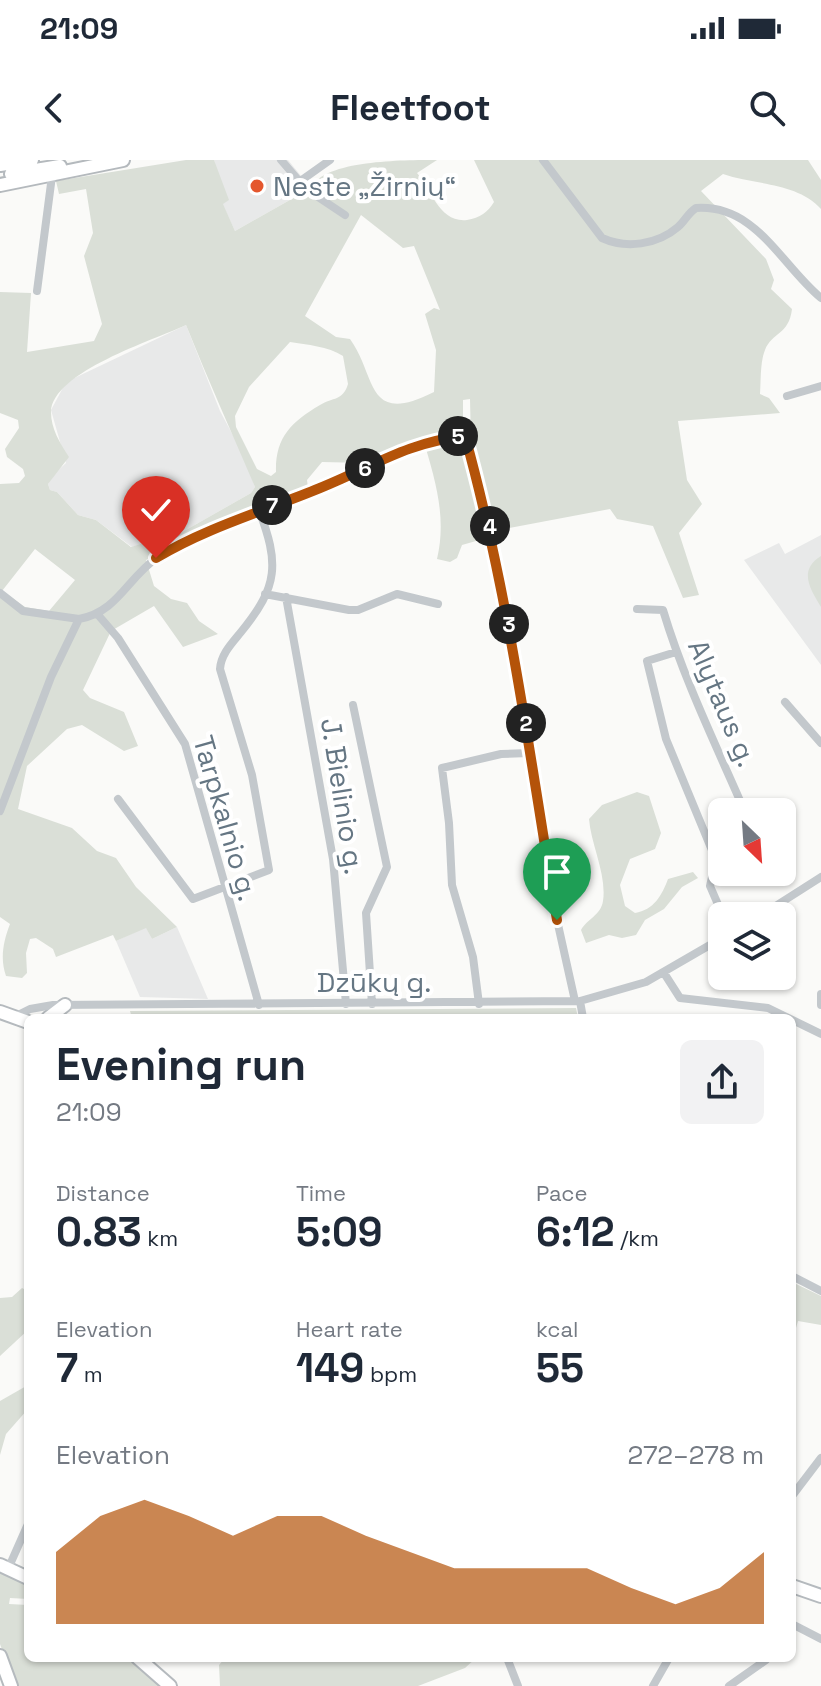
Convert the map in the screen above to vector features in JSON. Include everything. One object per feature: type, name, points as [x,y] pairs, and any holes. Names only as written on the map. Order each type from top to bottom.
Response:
[{"type":"main road","points":[[0,165],[32,160]]},
{"type":"main road","points":[[0,176],[100,160]]},
{"type":"main road","points":[[0,185],[123,160]]},
{"type":"main road","points":[[53,1014],[65,1005]]},
{"type":"main road","points":[[0,1012],[24,1021]]},
{"type":"main road","points":[[4,1567],[24,1576]]},
{"type":"main road","points":[[796,1587],[821,1596]]},
{"type":"main road","points":[[0,1656],[11,1686]]},
{"type":"main road","points":[[143,1662],[170,1686]]},
{"type":"street","points":[[299,182],[330,160]]},
{"type":"street","points":[[543,160],[602,238],[613,243],[640,244],[669,233],[696,208],[730,211],[780,252],[821,298]]},
{"type":"street","points":[[281,161],[299,182],[345,215]]},
{"type":"street","points":[[37,291],[52,176]]},
{"type":"street","points":[[787,396],[821,386]]},
{"type":"street","points":[[0,593],[23,611],[79,619],[99,616],[156,558],[412,445],[465,436],[492,534],[518,667],[557,920],[582,1014]]},
{"type":"street","points":[[118,799],[193,899],[225,890],[269,870],[271,864],[245,747],[220,669],[222,657],[265,594],[274,563],[273,550],[259,510]]},
{"type":"street","points":[[265,594],[349,610],[358,610],[397,594],[438,604]]},
{"type":"street","name":"J. Bielinio g.","points":[[286,597],[333,859],[346,1004]]},
{"type":"street","name":"Alytaus g.","points":[[637,609],[663,610],[676,652],[739,798]]},
{"type":"street","name":"Tarpkalnio g.","points":[[99,616],[118,638],[185,744],[259,1005]]},
{"type":"street","points":[[0,811],[51,677],[79,619]]},
{"type":"street","points":[[676,652],[647,661],[666,739],[708,832]]},
{"type":"street","points":[[785,702],[821,743]]},
{"type":"street","points":[[353,705],[387,867],[366,913],[372,1004]]},
{"type":"street","points":[[479,1004],[473,957],[452,885],[442,768],[501,754],[529,753]]},
{"type":"street","points":[[782,902],[821,877]]},
{"type":"street","name":"Dzūkų g.","points":[[14,1017],[35,1007],[65,1005],[578,1001],[624,991],[664,973],[708,946]]},
{"type":"street","points":[[664,973],[680,998],[768,1008],[781,1014]]},
{"type":"street","points":[[821,994],[821,1005]]},
{"type":"street","points":[[796,1021],[819,1032],[821,1020]]},
{"type":"street","points":[[796,1278],[821,1291]]},
{"type":"street","points":[[796,1491],[821,1458]]},
{"type":"street","points":[[4,1567],[24,1531]]},
{"type":"street","points":[[796,1626],[821,1639]]},
{"type":"street","points":[[509,1662],[518,1686]]},
{"type":"street","points":[[653,1686],[667,1662]]},
{"type":"street","points":[[729,1686],[763,1662]]},
{"type":"shaded area","points":[[186,160],[214,160],[229,200],[223,204],[235,231],[311,188],[331,172],[366,164],[437,160],[417,173],[443,211],[457,220],[467,220],[483,214],[494,202],[474,160],[808,160],[821,180],[821,209],[811,200],[788,189],[723,174],[701,191],[766,259],[774,280],[771,289],[792,309],[788,324],[768,344],[761,366],[760,394],[769,398],[780,413],[678,421],[687,480],[702,504],[679,533],[699,595],[683,598],[653,526],[617,519],[610,509],[494,531],[471,443],[470,399],[463,400],[463,441],[489,532],[476,541],[462,545],[457,558],[450,562],[437,559],[440,513],[423,439],[365,463],[322,462],[307,480],[308,488],[248,509],[146,560],[154,586],[171,599],[187,603],[199,621],[218,634],[183,647],[154,606],[111,631],[83,690],[90,698],[124,712],[138,746],[124,751],[82,725],[67,729],[27,766],[18,809],[72,828],[97,851],[116,858],[136,887],[177,927],[152,939],[146,928],[116,941],[113,935],[56,957],[53,949],[36,938],[30,939],[26,953],[27,973],[22,978],[6,976],[3,950],[10,924],[0,917],[0,484],[19,483],[25,476],[23,469],[7,457],[5,449],[19,428],[18,420],[0,413],[0,292],[31,293],[27,352],[94,341],[102,324],[84,256],[93,233],[86,189],[59,194],[56,181]],"holes":[[[361,215],[403,248],[414,246],[440,310],[434,308],[425,314],[436,350],[434,392],[396,404],[384,400],[376,392],[350,339],[336,337],[305,316]],[[186,325],[255,487],[251,493],[170,539],[159,538],[131,547],[96,520],[78,515],[57,492],[50,490],[48,484],[69,457],[51,418],[56,397],[86,371]],[[290,342],[324,348],[343,356],[348,384],[340,396],[310,411],[287,432],[278,450],[276,472],[271,476],[257,469],[236,427],[235,416],[249,387]],[[35,549],[75,580],[49,611],[25,607],[2,591]]]},
{"type":"shaded area","points":[[214,160],[288,160],[311,188],[235,231],[222,203]]},
{"type":"shaded area","points":[[186,325],[220,411],[244,456],[255,487],[251,493],[170,539],[159,538],[132,547],[96,520],[78,515],[57,492],[50,490],[48,484],[52,476],[66,463],[51,410],[66,382]]},
{"type":"shaded area","points":[[821,535],[821,665],[744,560],[779,543],[785,554]]},
{"type":"shaded area","points":[[821,556],[821,607],[810,587],[808,574],[814,561]]},
{"type":"shaded area","points":[[637,792],[649,796],[661,833],[655,849],[630,859],[620,885],[625,906],[635,913],[642,911],[656,901],[668,879],[693,872],[698,878],[682,887],[664,909],[645,920],[636,935],[622,938],[609,935],[586,943],[581,930],[600,910],[604,891],[589,819],[602,805]]},
{"type":"shaded area","points":[[146,927],[152,939],[177,927],[208,999],[140,997],[116,941]]},
{"type":"shaded area","points":[[576,1008],[577,1014],[131,1014],[130,1011]]},
{"type":"shaded area","points":[[796,1284],[821,1296],[821,1325],[798,1321],[796,1328]]},
{"type":"shaded area","points":[[24,1289],[24,1334],[0,1356],[0,1298],[12,1297]]},
{"type":"shaded area","points":[[24,1387],[24,1414],[6,1434],[0,1455],[0,1401]]},
{"type":"shaded area","points":[[0,1573],[24,1584],[24,1599],[10,1598],[9,1604],[24,1605],[24,1662],[134,1662],[161,1686],[15,1686],[0,1644]]},
{"type":"shaded area","points":[[222,1662],[472,1662],[465,1668],[418,1686],[220,1686]]},
{"type":"place","name":"Neste „Žirnių“","points":[[257,186]]},
{"type":"route","points":[[156,558],[244,516],[349,476],[401,449],[436,439],[465,436],[492,534],[518,667],[531,769],[557,920]]}]
